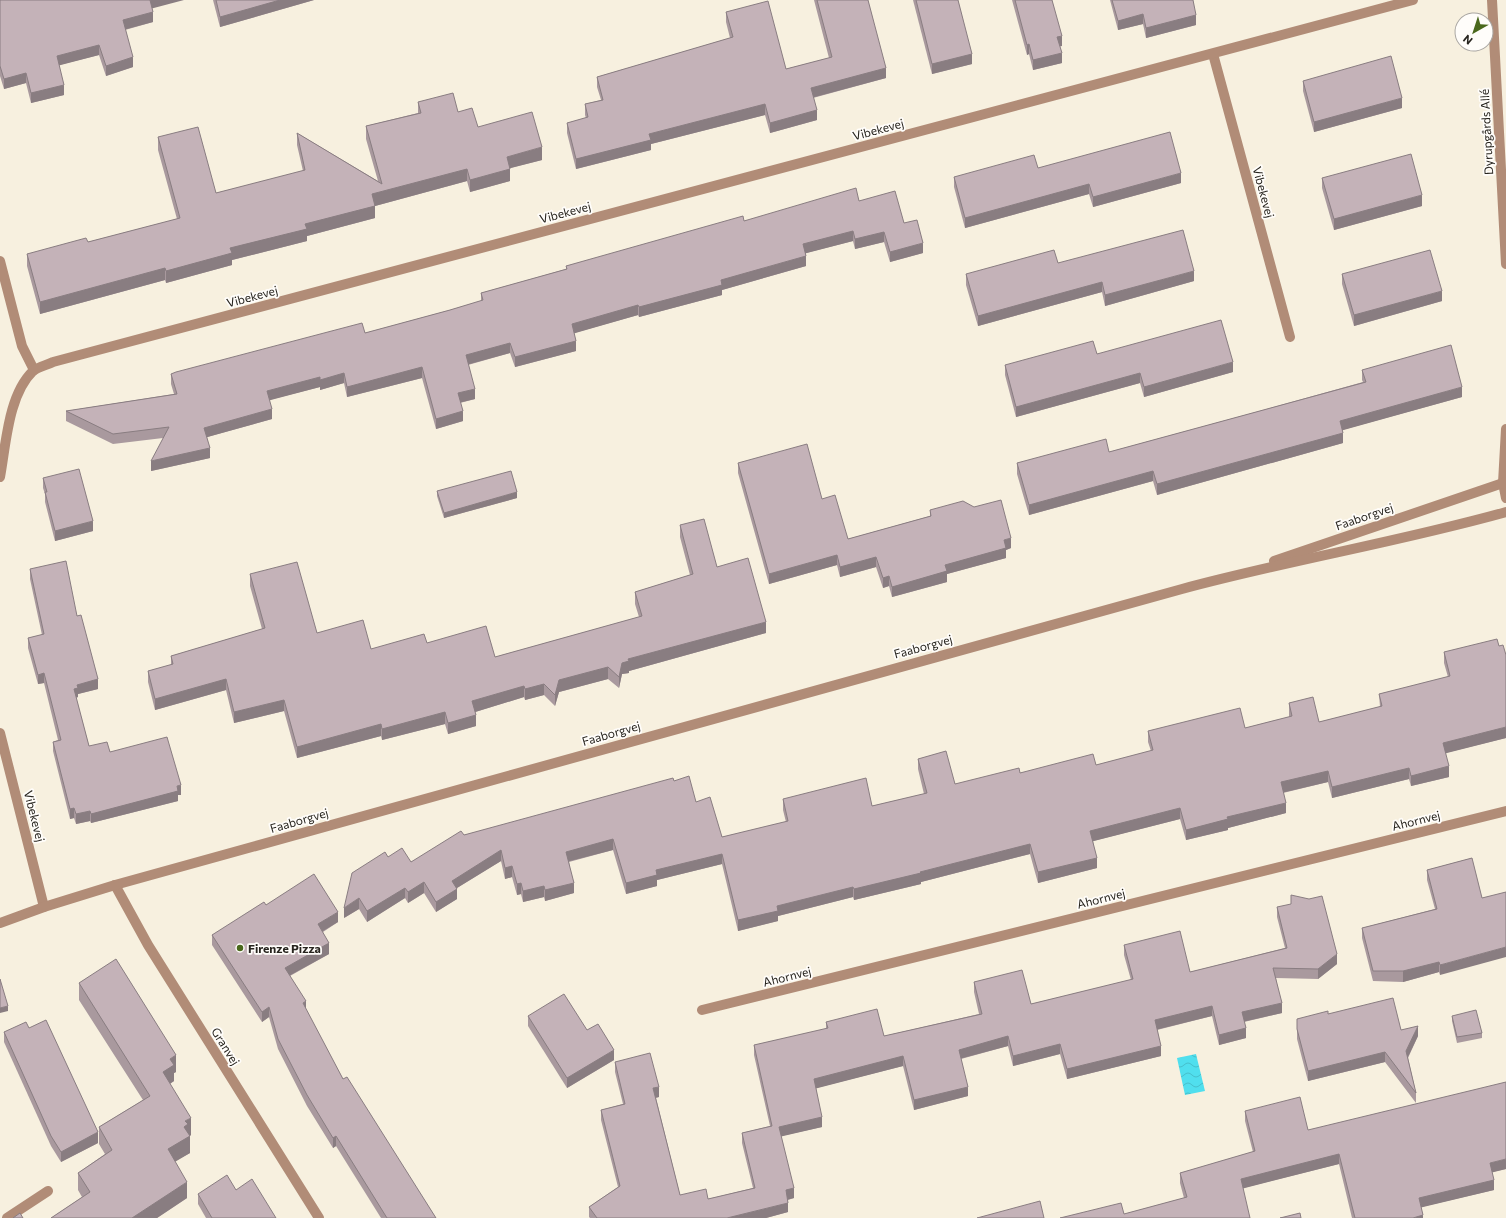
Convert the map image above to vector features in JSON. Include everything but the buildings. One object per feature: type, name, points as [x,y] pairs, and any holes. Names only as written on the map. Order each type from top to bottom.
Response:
[{"type":"street","name":"Vibekevej","points":[[0,477],[12,411],[22,385],[34,370],[53,362],[1413,0]]},
{"type":"street","name":"Dyrupgårds Allé","points":[[1492,0],[1506,264]]},
{"type":"street","name":"Vibekevej","points":[[1213,54],[1290,337]]},
{"type":"street","points":[[0,261],[22,346],[34,370]]},
{"type":"street","points":[[1506,429],[1504,482],[1506,498]]},
{"type":"street","name":"Faaborgvej","points":[[1231,576],[1504,482]]},
{"type":"street","name":"Faaborgvej","points":[[0,923],[44,907],[115,885],[879,671],[1231,576],[1439,530],[1506,512]]},
{"type":"street","name":"Vibekevej","points":[[0,732],[44,907]]},
{"type":"street","name":"Ahornvej","points":[[702,1010],[1506,811]]},
{"type":"street","name":"Granvej","points":[[115,885],[148,946],[319,1218]]},
{"type":"street","points":[[7,1218],[48,1191]]},
{"type":"water","points":[[1196,1054],[1205,1091],[1185,1095],[1177,1058]]},
{"type":"place","name":"Firenze Pizza","points":[[240,948]]}]
